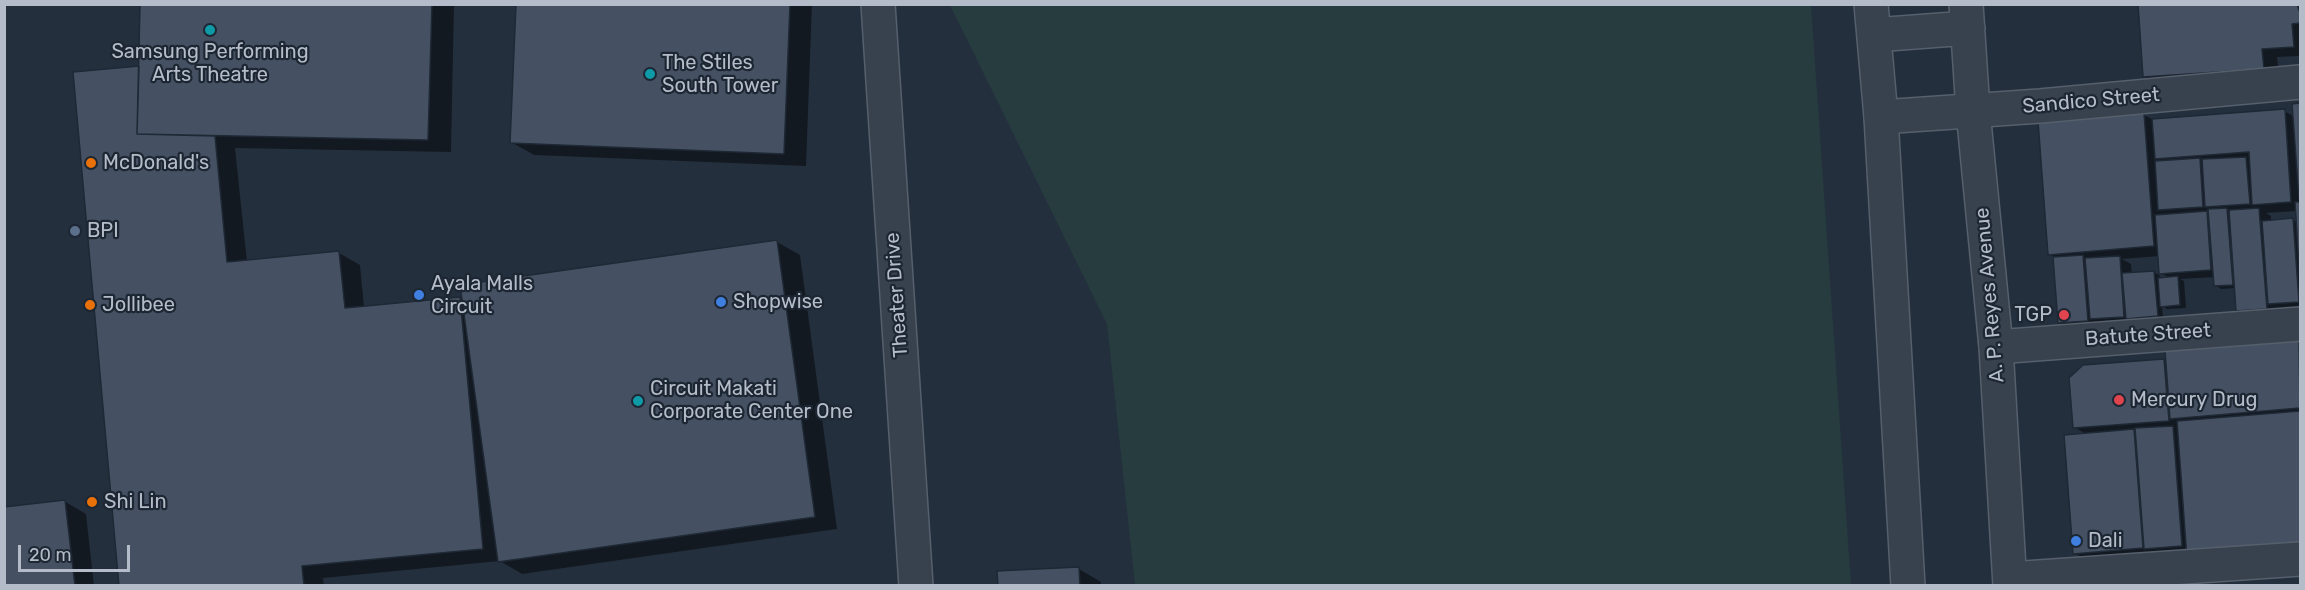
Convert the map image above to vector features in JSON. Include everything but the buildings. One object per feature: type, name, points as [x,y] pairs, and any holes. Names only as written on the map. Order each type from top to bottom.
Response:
[{"type":"street","name":"Theater Drive","points":[[878,4],[916,585]]},
{"type":"street","points":[[1908,585],[1881,117],[1873,20],[1967,16]]},
{"type":"street","name":"A. P. Reyes Avenue","points":[[1967,16],[1973,111],[1996,346],[2010,582]]},
{"type":"street","name":"Sandico Street","points":[[1881,117],[2301,82]]},
{"type":"street","name":"Batute Street","points":[[1996,346],[2301,324]]},
{"type":"street","points":[[2010,582],[2301,559]]},
{"type":"green space","points":[[950,5],[1811,5],[1851,585],[1135,585],[1107,324]]},
{"type":"place","name":"Samsung Performing Arts Theatre","points":[[210,30]]},
{"type":"place","name":"The Stiles South Tower","points":[[650,74]]},
{"type":"place","name":"McDonald's","points":[[91,163]]},
{"type":"place","name":"BPI","points":[[75,231]]},
{"type":"place","name":"Ayala Malls Circuit","points":[[419,295]]},
{"type":"place","name":"Shopwise","points":[[721,302]]},
{"type":"place","name":"Jollibee","points":[[90,305]]},
{"type":"place","name":"TGP","points":[[2064,315]]},
{"type":"place","name":"Mercury Drug","points":[[2119,400]]},
{"type":"place","name":"Circuit Makati Corporate Center One","points":[[638,401]]},
{"type":"place","name":"Shi Lin","points":[[92,502]]},
{"type":"place","name":"Dali","points":[[2076,541]]}]
